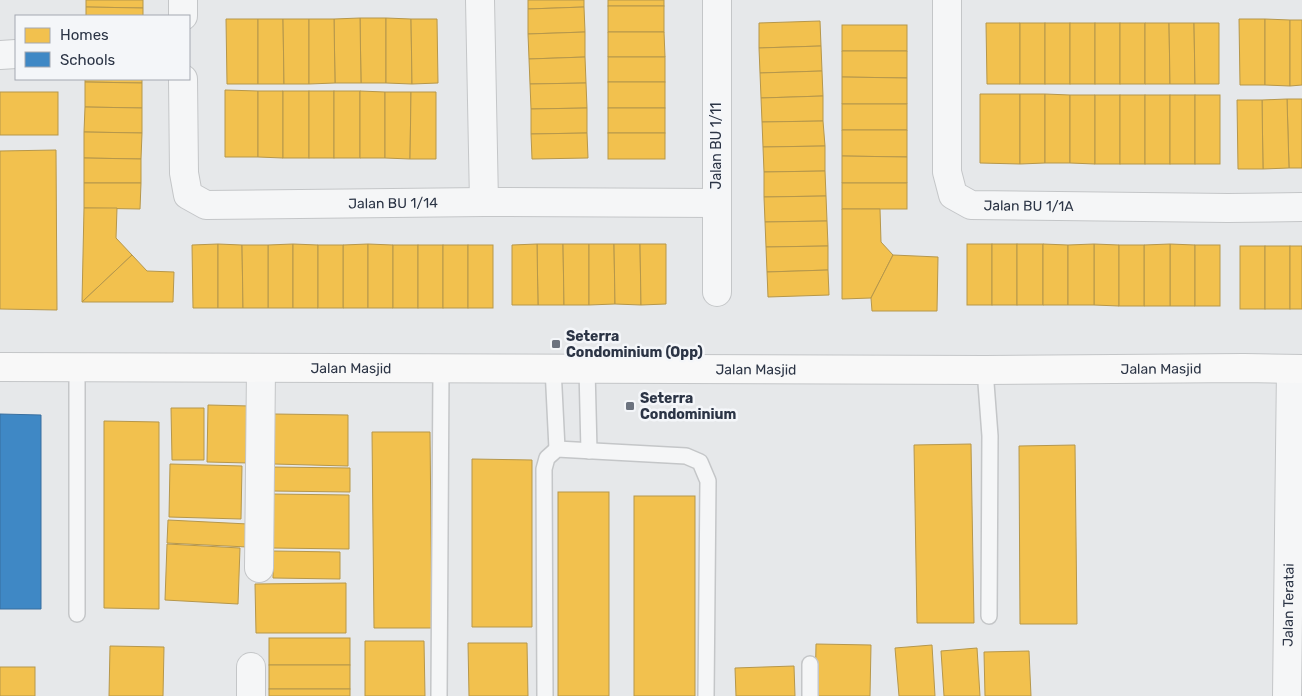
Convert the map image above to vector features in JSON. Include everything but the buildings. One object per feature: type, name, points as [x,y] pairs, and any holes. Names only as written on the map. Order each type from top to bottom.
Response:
[{"type":"street","points":[[183,0],[183,15]]},
{"type":"street","points":[[480,0],[484,202]]},
{"type":"street","name":"Jalan BU 1/11","points":[[717,0],[717,292]]},
{"type":"street","name":"Jalan BU 1/1A","points":[[947,0],[947,172],[952,196],[971,205],[1302,207]]},
{"type":"street","points":[[0,55],[15,54]]},
{"type":"street","name":"Jalan BU 1/14","points":[[183,80],[184,173],[188,196],[206,205],[484,202],[716,203]]},
{"type":"street","name":"Jalan Masjid","points":[[0,367],[1297,369]]},
{"type":"street","points":[[259,568],[262,368]]},
{"type":"street","name":"Jalan Teratai","points":[[1288,696],[1297,369]]},
{"type":"street","points":[[251,667],[251,696]]},
{"type":"lane","points":[[77,368],[77,614]]},
{"type":"lane","points":[[553,368],[557,449]]},
{"type":"lane","points":[[439,696],[441,369]]},
{"type":"lane","points":[[587,369],[589,451]]},
{"type":"lane","points":[[986,370],[990,436],[989,616]]},
{"type":"lane","points":[[545,696],[544,469],[547,458],[557,449],[686,456],[700,462],[708,481],[706,696]]},
{"type":"lane","points":[[810,664],[810,696]]},
{"type":"place","name":"Seterra Condominium (Opp)","points":[[556,344]]},
{"type":"place","name":"Seterra Condominium","points":[[630,406]]}]
